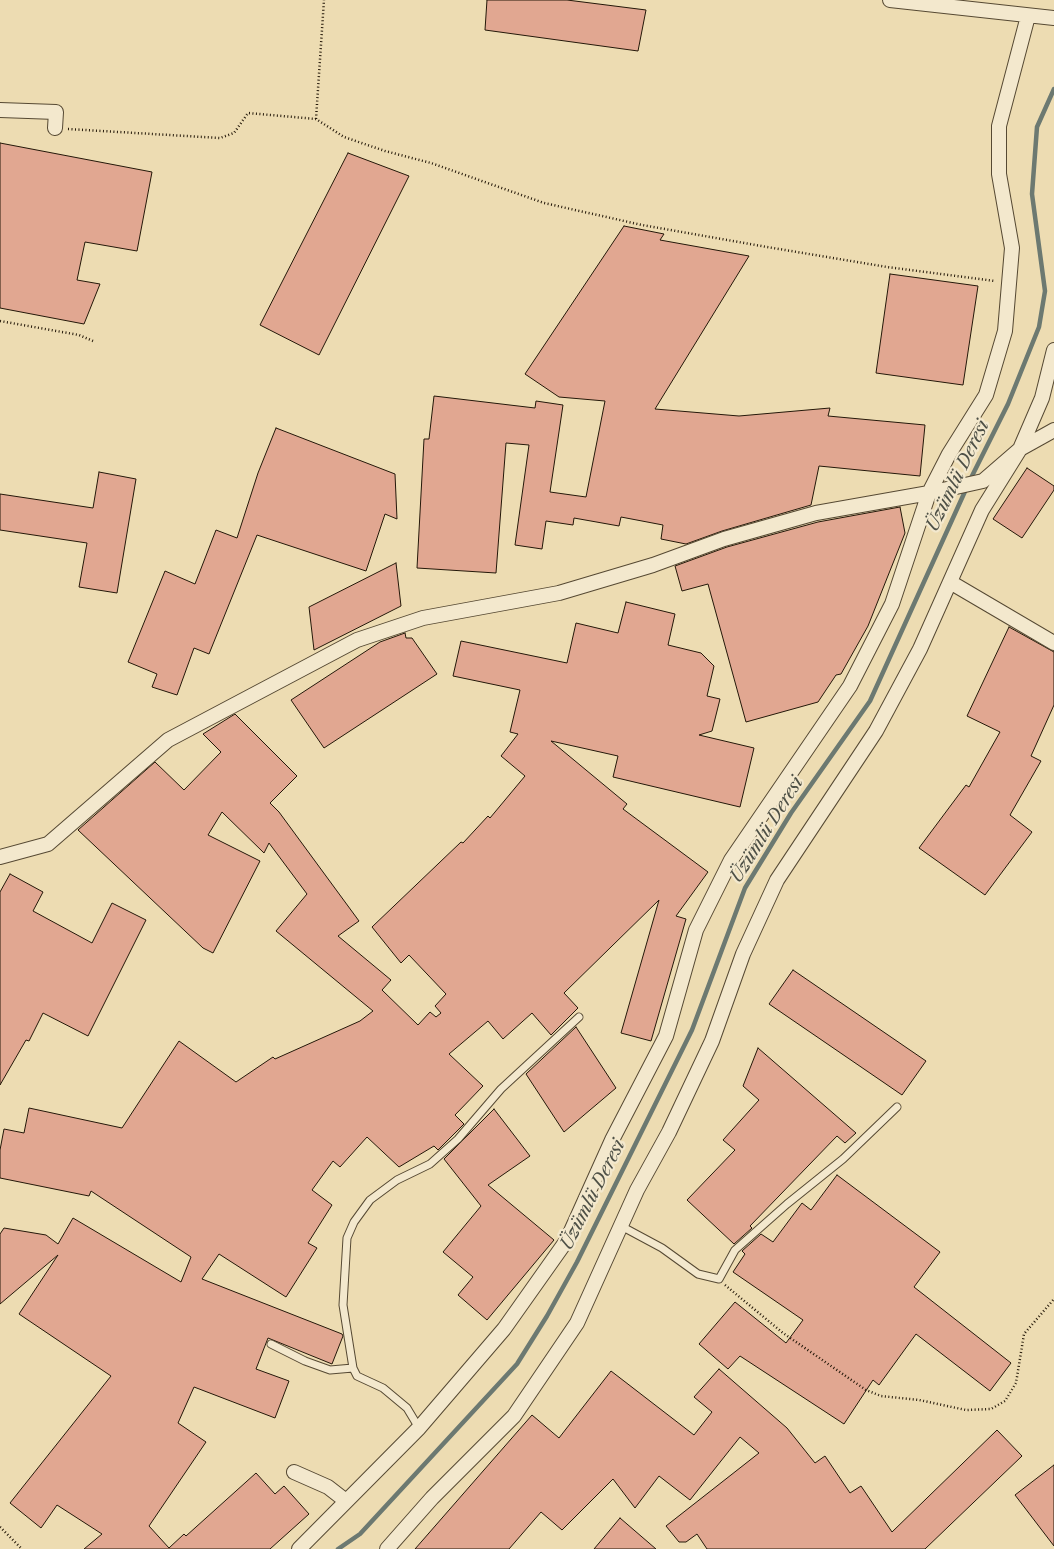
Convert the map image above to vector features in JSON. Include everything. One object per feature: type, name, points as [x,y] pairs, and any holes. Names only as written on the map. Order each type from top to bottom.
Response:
[{"type":"street","points":[[890,0],[1054,18]]},
{"type":"street","points":[[299,1549],[419,1428],[504,1329],[567,1240],[612,1140],[666,1036],[696,930],[731,860],[850,686],[892,604],[929,493],[949,454],[986,395],[1005,330],[1012,248],[999,174],[999,126],[1028,16]]},
{"type":"street","points":[[0,110],[56,112],[56,128]]},
{"type":"street","points":[[388,1549],[432,1498],[514,1416],[577,1323],[621,1226],[712,1042],[743,954],[778,880],[876,731],[920,648],[982,510],[1020,448],[1042,398],[1054,350]]},
{"type":"street","points":[[0,857],[48,844],[168,740],[357,640],[423,618],[559,593],[653,565],[724,539],[816,513],[929,493],[983,481],[1020,448],[1054,430]]},
{"type":"street","points":[[950,582],[1054,643]]},
{"type":"street","points":[[294,1472],[328,1487],[346,1501]]},
{"type":"lane","points":[[419,1428],[407,1408],[383,1388],[357,1376],[353,1368],[343,1305],[347,1238],[354,1222],[370,1200],[396,1180],[430,1164],[458,1138],[495,1095],[579,1017]]},
{"type":"lane","points":[[621,1226],[662,1248],[698,1274],[720,1279],[734,1250],[843,1159],[897,1107]]},
{"type":"lane","points":[[271,1344],[305,1362],[330,1370],[353,1368]]},
{"type":"path","points":[[316,118],[324,0]]},
{"type":"path","points":[[56,128],[220,138],[234,133],[248,113],[316,118],[344,137],[385,151],[431,163],[544,203],[642,225],[767,247],[886,267],[1009,283]]},
{"type":"path","points":[[0,321],[79,335],[93,341]]},
{"type":"path","points":[[720,1279],[746,1304],[783,1333],[866,1390],[881,1396],[919,1400],[966,1410],[991,1409],[1005,1401],[1016,1383],[1024,1334],[1054,1299]]},
{"type":"path","points":[[0,1527],[22,1549]]},
{"type":"building","points":[[487,0],[567,0],[646,10],[638,51],[485,30]]},
{"type":"building","points":[[0,143],[152,172],[137,251],[85,242],[77,280],[100,284],[84,324],[0,308]]},
{"type":"building","points":[[348,153],[409,176],[319,355],[260,325]]},
{"type":"building","points":[[624,226],[664,234],[660,240],[749,256],[655,409],[739,416],[830,408],[828,416],[925,425],[920,476],[819,466],[811,505],[722,531],[686,544],[661,539],[663,525],[621,517],[619,526],[574,518],[573,525],[546,521],[542,549],[515,545],[529,445],[506,443],[496,573],[417,568],[424,439],[429,439],[434,396],[535,408],[536,401],[563,405],[550,492],[586,497],[605,401],[559,397],[525,374]]},
{"type":"building","points":[[890,274],[978,286],[963,385],[876,373]]},
{"type":"building","points":[[276,428],[395,474],[397,519],[385,514],[366,571],[257,535],[209,654],[194,648],[177,695],[152,687],[157,674],[128,662],[165,571],[195,584],[216,530],[237,538],[258,473]]},
{"type":"building","points":[[1027,468],[1054,486],[1054,490],[1022,538],[993,519]]},
{"type":"building","points":[[99,472],[136,479],[117,593],[79,587],[87,543],[0,530],[0,494],[93,508]]},
{"type":"building","points":[[900,507],[905,533],[868,626],[841,674],[836,675],[818,702],[746,722],[708,584],[682,591],[675,566],[727,547],[818,522]]},
{"type":"building","points":[[396,563],[401,606],[314,650],[309,607]]},
{"type":"building","points":[[626,602],[675,614],[668,645],[701,653],[714,666],[707,696],[720,699],[712,731],[699,735],[754,748],[740,807],[613,777],[618,756],[551,741],[627,804],[623,809],[708,872],[676,916],[686,919],[651,1041],[621,1033],[659,900],[564,993],[578,1008],[551,1035],[532,1013],[503,1039],[488,1021],[449,1054],[483,1086],[455,1115],[464,1124],[438,1150],[434,1146],[399,1167],[367,1137],[340,1167],[333,1161],[312,1190],[332,1205],[308,1243],[317,1248],[286,1297],[219,1254],[202,1279],[343,1336],[332,1364],[268,1338],[256,1369],[289,1381],[275,1418],[194,1387],[178,1423],[206,1442],[149,1526],[169,1548],[184,1534],[186,1536],[256,1473],[275,1494],[284,1486],[309,1514],[270,1549],[84,1549],[102,1534],[57,1505],[41,1528],[10,1503],[111,1376],[19,1314],[58,1255],[0,1304],[0,1234],[4,1228],[46,1235],[58,1244],[73,1218],[181,1282],[191,1257],[91,1191],[89,1196],[0,1178],[0,1150],[4,1129],[24,1133],[29,1108],[122,1128],[179,1041],[236,1082],[273,1057],[275,1059],[360,1021],[373,1011],[276,931],[307,894],[269,843],[264,853],[222,812],[208,835],[260,861],[213,953],[203,948],[78,830],[155,762],[184,790],[221,752],[203,734],[235,714],[297,776],[270,803],[279,812],[359,921],[338,936],[391,980],[382,990],[418,1025],[430,1012],[436,1017],[441,1013],[435,1006],[446,994],[409,955],[401,963],[372,927],[461,842],[463,843],[488,816],[490,818],[525,776],[501,756],[518,734],[510,732],[520,690],[453,676],[461,641],[567,663],[576,623],[618,633]]},
{"type":"building","points":[[1009,627],[1054,652],[1054,705],[1031,756],[1041,761],[1010,815],[1032,832],[985,895],[919,848],[966,785],[969,787],[1000,732],[967,716]]},
{"type":"building","points":[[405,633],[406,638],[412,638],[437,674],[324,748],[291,700],[380,642]]},
{"type":"building","points":[[10,874],[43,892],[33,911],[92,943],[112,903],[146,920],[88,1036],[43,1013],[29,1041],[26,1040],[0,1085],[0,892]]},
{"type":"building","points":[[793,970],[926,1061],[902,1095],[769,1004]]},
{"type":"building","points":[[576,1027],[616,1088],[564,1132],[526,1074]]},
{"type":"building","points":[[758,1048],[856,1133],[845,1143],[837,1136],[750,1226],[752,1228],[734,1244],[687,1200],[735,1150],[723,1140],[759,1100],[743,1086]]},
{"type":"building","points":[[494,1109],[530,1156],[488,1185],[554,1240],[487,1320],[458,1295],[473,1277],[443,1252],[481,1206],[444,1159]]},
{"type":"building","points":[[837,1175],[940,1252],[914,1287],[1011,1363],[990,1391],[916,1334],[879,1385],[873,1380],[844,1424],[740,1356],[728,1369],[699,1344],[735,1302],[786,1343],[803,1320],[733,1272],[745,1254],[742,1251],[761,1234],[773,1242],[802,1203],[811,1210]]},
{"type":"building","points":[[719,1369],[787,1428],[815,1463],[825,1456],[850,1493],[861,1486],[892,1532],[997,1430],[1022,1456],[925,1549],[707,1549],[697,1534],[686,1542],[679,1542],[666,1526],[759,1453],[740,1437],[690,1500],[659,1476],[635,1508],[613,1479],[562,1530],[541,1512],[509,1549],[415,1549],[532,1415],[559,1438],[611,1371],[694,1435],[712,1412],[694,1397]]},
{"type":"building","points":[[1054,1465],[1054,1546],[1015,1495]]},
{"type":"building","points":[[620,1518],[656,1549],[594,1549]]},
{"type":"waterway","name":"Üzümlü Deresi","points":[[970,480],[1008,404],[1039,327],[1045,291],[1032,194],[1037,127],[1054,89]]},
{"type":"waterway","name":"Üzümlü Deresi","points":[[338,1549],[360,1534],[517,1364],[547,1316],[577,1262],[692,1030],[745,888],[791,813],[870,701],[967,487]]}]
